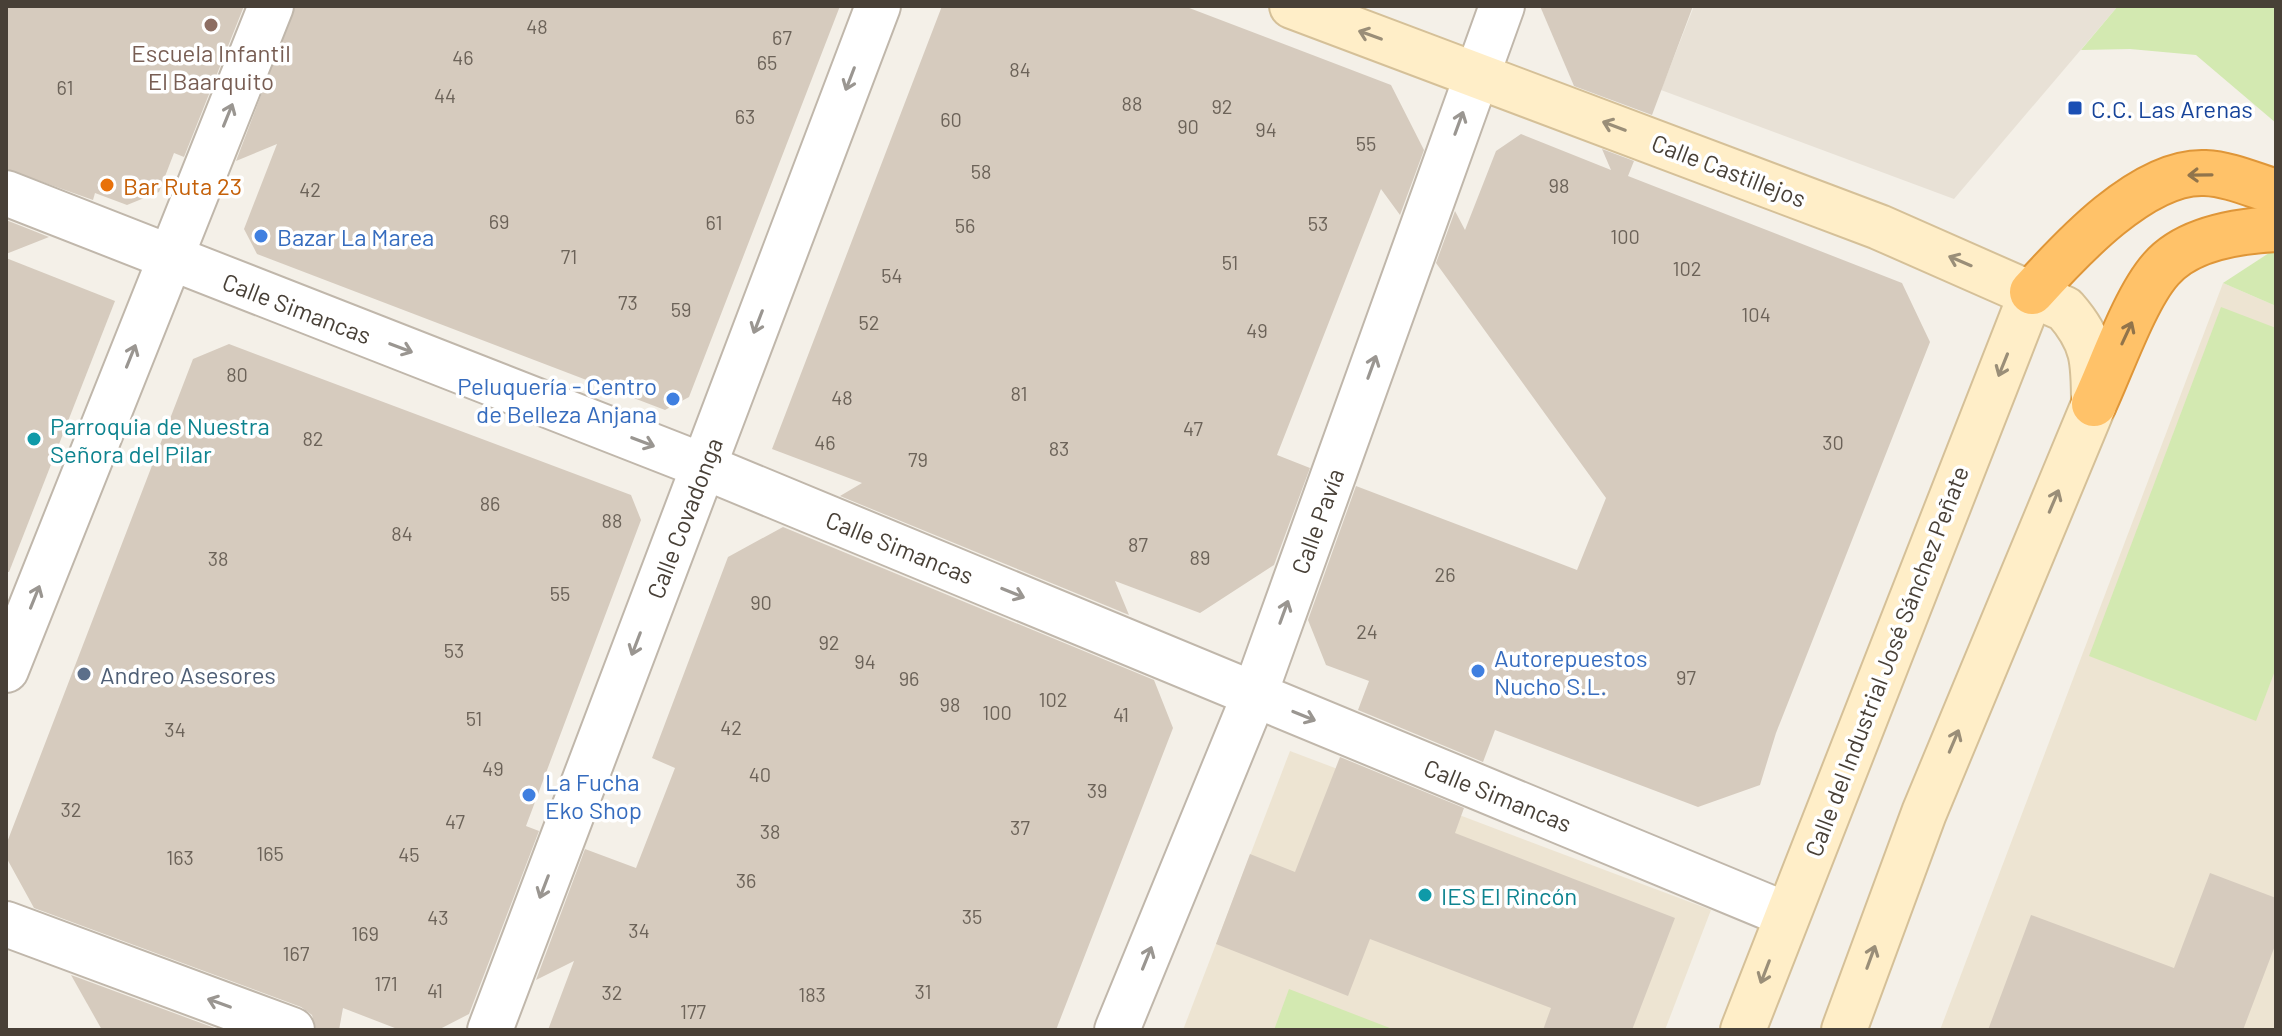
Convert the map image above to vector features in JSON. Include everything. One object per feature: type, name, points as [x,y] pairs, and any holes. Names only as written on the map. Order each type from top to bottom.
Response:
[{"type":"highway","points":[[2032,292],[2062,259],[2116,211],[2150,189],[2178,177],[2204,173],[2276,192]]},
{"type":"highway","points":[[2094,404],[2161,269],[2199,244],[2246,231],[2276,229]]},
{"type":"street","points":[[6,670],[271,6]]},
{"type":"street","name":"Calle Covadonga","points":[[490,1030],[878,6]]},
{"type":"street","name":"Calle Castillejos","points":[[1292,6],[1879,227],[2032,292],[2065,309],[2085,332],[2094,362],[2094,404]]},
{"type":"street","name":"Calle Pavía","points":[[1117,1030],[1254,696],[1502,6]]},
{"type":"street","name":"Calle Simancas","points":[[6,193],[703,466],[1787,915]]},
{"type":"street","name":"Calle del Industrial José Sánchez Peñate","points":[[1743,1030],[2032,292]]},
{"type":"street","points":[[1844,1030],[1924,813],[2094,404]]},
{"type":"street","points":[[6,924],[292,1030]]},
{"type":"shaded area","points":[[1694,6],[2118,6],[1954,199],[1661,90]]},
{"type":"shaded area","points":[[2223,283],[2276,306],[2276,1030],[1940,1030]]},
{"type":"shaded area","name":"IES El Rincón","points":[[1290,751],[1711,910],[1665,1030],[1183,1030]]},
{"type":"green space","points":[[2118,6],[2276,6],[2276,123],[2196,55],[2130,49],[2081,50]]},
{"type":"green space","points":[[2269,253],[2276,253],[2276,306],[2223,283]]},
{"type":"green space","points":[[2221,307],[2276,328],[2276,668],[2256,721],[2089,656]]},
{"type":"green space","points":[[1289,989],[1395,1030],[1274,1030]]},
{"type":"building","points":[[6,6],[244,6],[184,157],[174,153],[159,192],[127,205],[95,193],[93,200],[6,169]]},
{"type":"building","points":[[295,6],[840,6],[689,397],[665,410],[257,254],[244,229],[277,144],[236,161]]},
{"type":"building","points":[[942,6],[1184,6],[1391,85],[1424,150],[1400,215],[1381,189],[1277,455],[1310,468],[1274,565],[1200,613],[1115,581],[1129,615],[840,496],[862,483],[772,449]]},
{"type":"building","points":[[1540,6],[1693,6],[1652,115],[1574,86]]},
{"type":"building","points":[[1521,134],[1611,170],[1602,149],[1634,161],[1628,176],[1902,283],[1930,342],[1776,733],[1760,785],[1698,807],[1495,730],[1483,762],[1358,710],[1369,681],[1326,665],[1308,620],[1356,486],[1577,570],[1606,498],[1436,263],[1455,211],[1465,230],[1496,151]]},
{"type":"building","points":[[6,220],[49,237],[6,254]]},
{"type":"building","name":"Parroquia de Nuestra Señora del Pilar","points":[[6,258],[115,301],[9,572],[6,572]]},
{"type":"building","points":[[229,344],[631,495],[641,520],[526,826],[539,831],[469,1014],[438,1030],[400,1030],[343,1008],[339,1030],[316,1030],[312,1015],[301,1007],[34,908],[6,857],[6,845],[193,359]]},
{"type":"building","points":[[783,527],[1154,680],[1173,728],[1056,1030],[548,1030],[574,961],[536,980],[585,849],[636,868],[675,768],[652,758],[728,557]]},
{"type":"building","name":"IES El Rincón","points":[[1340,757],[1464,808],[1455,833],[1675,918],[1632,1030],[1543,1030],[1551,1008],[1370,939],[1348,996],[1216,944],[1250,854],[1295,872]]},
{"type":"building","points":[[2210,873],[2276,898],[2276,943],[2243,1030],[1988,1030],[2031,915],[2174,968]]},
{"type":"building","points":[[71,975],[220,1030],[102,1030]]},
{"type":"place","name":"Escuela Infantil El Baarquito","points":[[211,25]]},
{"type":"place","name":"C.C. Las Arenas","points":[[2075,108]]},
{"type":"place","name":"Bar Ruta 23","points":[[107,185]]},
{"type":"place","name":"Bazar La Marea","points":[[261,236]]},
{"type":"place","name":"Peluquería - Centro de Belleza Anjana","points":[[673,399]]},
{"type":"place","name":"Parroquia de Nuestra Señora del Pilar","points":[[34,439]]},
{"type":"place","name":"Autorepuestos Nucho S.L.","points":[[1478,671]]},
{"type":"place","name":"Andreo Asesores","points":[[84,674]]},
{"type":"place","name":"La Fucha Eko Shop","points":[[529,795]]},
{"type":"place","name":"IES El Rincón","points":[[1425,895]]}]
